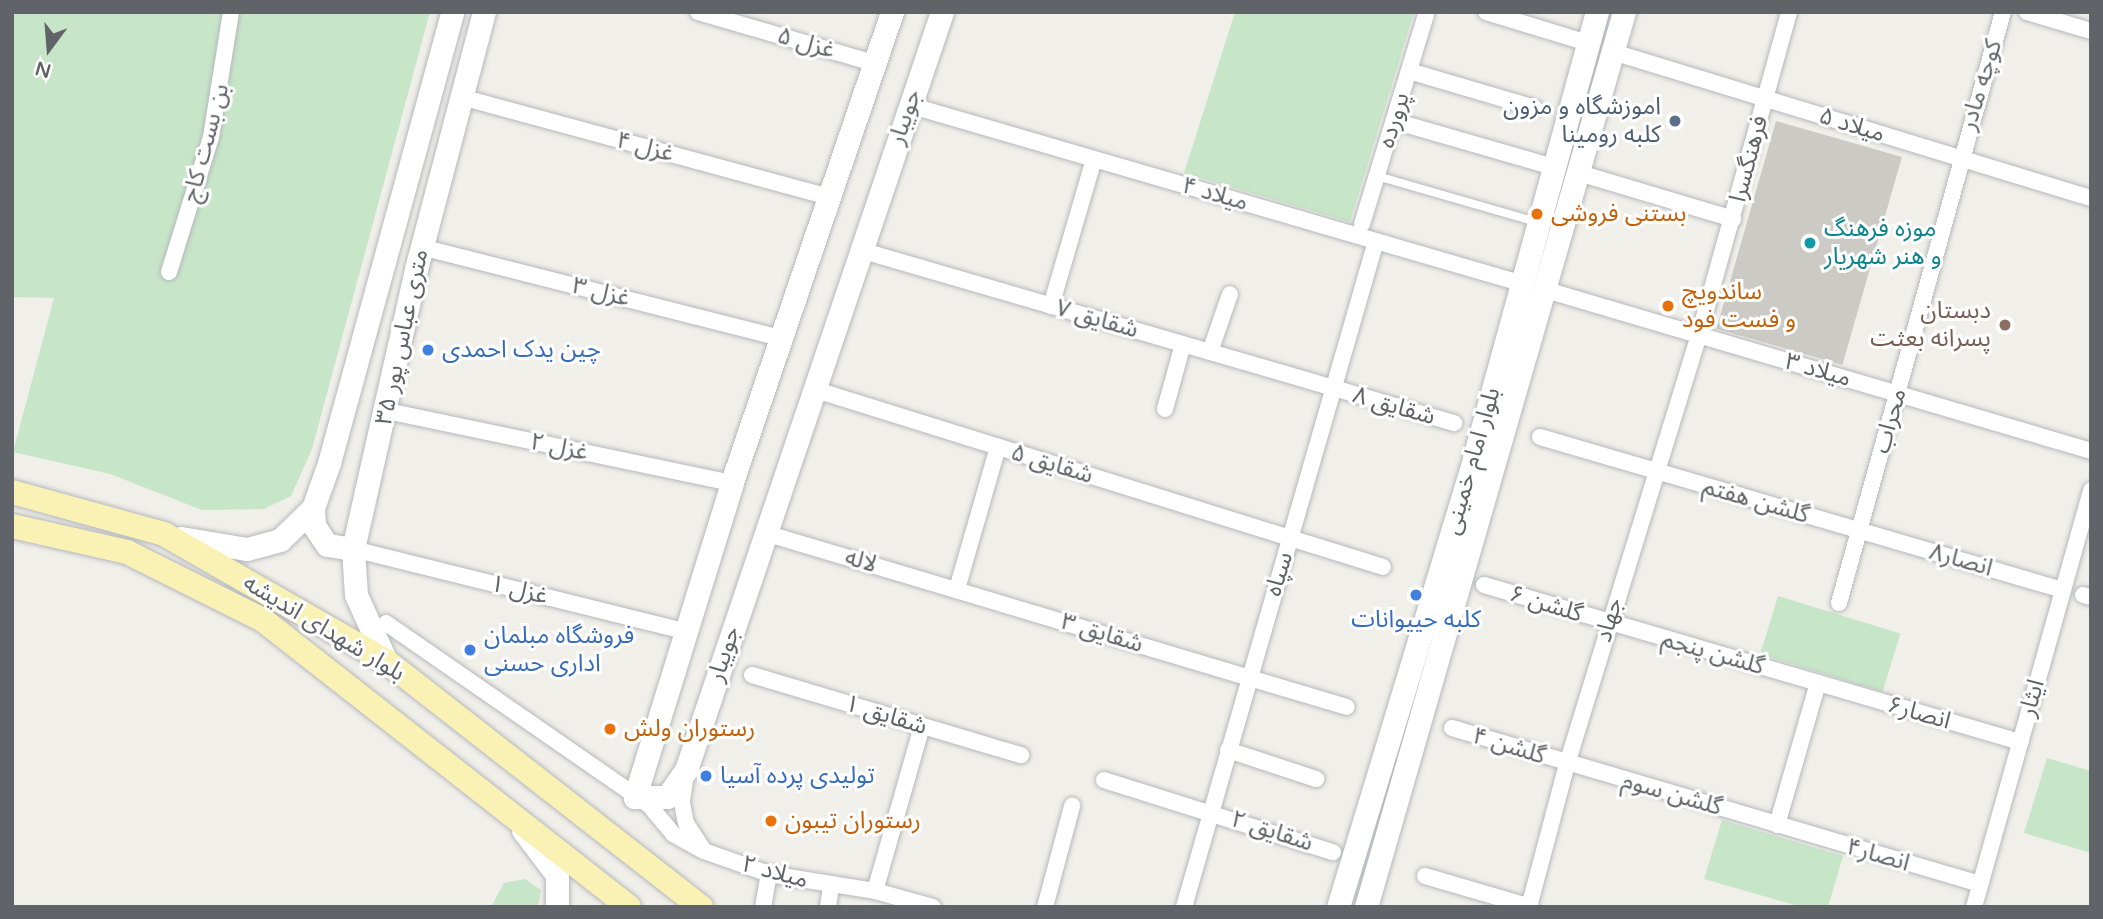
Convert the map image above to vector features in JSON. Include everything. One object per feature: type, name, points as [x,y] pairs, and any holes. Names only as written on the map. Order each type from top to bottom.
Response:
[{"type":"main road","name":"بلوار شهدای اندیشه","points":[[12,492],[164,534],[386,661],[701,907]]},
{"type":"main road","name":"بلوار شهدای اندیشه","points":[[12,526],[127,552],[263,620],[629,907]]},
{"type":"street","name":"بن بست کاج","points":[[169,272],[211,137],[231,12]]},
{"type":"street","name":"۳۵ متری عباس پور","points":[[313,508],[329,463],[452,12]]},
{"type":"street","name":"۳۵ متری عباس پور","points":[[386,661],[356,595],[353,549],[387,411],[421,247],[484,12]]},
{"type":"street","name":"غزل ۵","points":[[698,12],[874,63]]},
{"type":"street","name":"جویبار","points":[[892,12],[732,483],[635,797],[667,797],[686,770],[942,12]]},
{"type":"street","points":[[1486,12],[1613,52]]},
{"type":"street","name":"بلوار امام خمینی","points":[[1338,907],[1474,458],[1520,283],[1597,12]]},
{"type":"street","name":"بلوار امام خمینی","points":[[1366,907],[1624,12]]},
{"type":"street","name":"فرهنگسرا","points":[[1699,335],[1789,12]]},
{"type":"street","name":"کوچه مادر","points":[[1959,158],[2003,12]]},
{"type":"street","points":[[2027,12],[2091,31]]},
{"type":"street","name":"پرورده","points":[[1362,224],[1426,15]]},
{"type":"street","name":"میلاد ۵","points":[[1613,52],[2091,198]]},
{"type":"street","points":[[1409,71],[1535,108]]},
{"type":"street","name":"غزل ۴","points":[[461,97],[828,197]]},
{"type":"street","name":"میلاد ۴","points":[[909,105],[1520,283]]},
{"type":"street","points":[[1394,121],[1553,167]]},
{"type":"street","name":"محراب","points":[[1839,603],[1898,394],[1959,158]]},
{"type":"street","points":[[1051,306],[1094,159]]},
{"type":"street","name":"فرهنگسرا","points":[[1579,173],[1733,219]]},
{"type":"street","name":"سپاه","points":[[1184,907],[1247,678],[1376,241]]},
{"type":"street","name":"غزل ۳","points":[[421,247],[781,338]]},
{"type":"street","name":"شقایق ۷","points":[[860,250],[1334,388]]},
{"type":"street","points":[[1520,283],[1546,290]]},
{"type":"street","name":"میلاد ۳","points":[[1546,290],[2091,451]]},
{"type":"street","points":[[1210,352],[1230,294]]},
{"type":"street","name":"جهاد","points":[[1530,906],[1608,623],[1653,471],[1699,335]]},
{"type":"street","points":[[1165,409],[1183,344]]},
{"type":"street","name":"شقایق ۸","points":[[1334,388],[1454,423]]},
{"type":"street","name":"شقایق ۵","points":[[813,389],[1383,567]]},
{"type":"street","name":"غزل ۲","points":[[387,411],[732,483]]},
{"type":"street","name":"گلشن هفتم","points":[[1540,437],[1858,531]]},
{"type":"street","points":[[957,589],[998,447]]},
{"type":"street","name":"ایثار","points":[[1974,907],[2091,489]]},
{"type":"street","points":[[164,534],[214,547],[247,549],[280,540],[313,508]]},
{"type":"street","points":[[313,508],[314,526],[327,545],[353,549]]},
{"type":"street","name":"انصار۸","points":[[1858,531],[2063,590]]},
{"type":"street","name":"لاله","points":[[765,533],[957,589]]},
{"type":"street","name":"غزل ۱","points":[[353,549],[685,631]]},
{"type":"street","name":"گلشن ۶","points":[[1484,585],[1608,623]]},
{"type":"street","name":"شقایق ۳","points":[[957,589],[1347,707]]},
{"type":"street","name":"میلاد ۲","points":[[386,623],[649,805],[673,834],[704,851],[769,874],[831,886],[876,891],[933,907]]},
{"type":"street","name":"گلشن پنجم","points":[[1608,623],[1818,683]]},
{"type":"street","name":"شقایق ۱","points":[[752,675],[1021,755]]},
{"type":"street","points":[[1777,825],[1818,683]]},
{"type":"street","name":"انصار۶","points":[[1818,683],[2020,742]]},
{"type":"street","points":[[876,891],[922,726]]},
{"type":"street","name":"گلشن ۴","points":[[1452,728],[1567,764]]},
{"type":"street","points":[[1228,750],[1316,779]]},
{"type":"street","name":"گلشن سوم","points":[[1567,764],[1777,825]]},
{"type":"street","points":[[686,770],[682,803],[686,823],[704,851]]},
{"type":"street","points":[[1104,780],[1211,811]]},
{"type":"street","points":[[1045,907],[1072,806]]},
{"type":"street","name":"شقایق ۲","points":[[1211,811],[1333,852]]},
{"type":"street","points":[[513,816],[557,875],[557,907]]},
{"type":"street","name":"انصار۴","points":[[1777,825],[1980,884]]},
{"type":"street","points":[[763,907],[769,874]]},
{"type":"street","points":[[1425,876],[1530,906]]},
{"type":"street","points":[[828,907],[831,886]]},
{"type":"lane","points":[[1377,176],[1538,222]]},
{"type":"green space","points":[[12,12],[430,12],[312,449],[291,496],[264,509],[202,510],[110,474],[13,452],[54,298],[12,297]]},
{"type":"green space","points":[[1235,12],[1414,12],[1350,222],[1184,173]]},
{"type":"green space","points":[[1778,596],[1900,633],[1883,692],[1760,654]]},
{"type":"green space","points":[[2047,758],[2091,771],[2091,853],[2024,833]]},
{"type":"green space","points":[[1722,820],[1843,856],[1828,907],[1802,907],[1704,879]]},
{"type":"green space","points":[[525,879],[541,890],[538,907],[491,907],[504,883]]},
{"type":"building","name":"موزه فرهنگ و هنر شهریار","points":[[1776,121],[1902,157],[1842,365],[1716,329]]},
{"type":"place","name":"اموزشگاه و مزون کلبه رومینا","points":[[1675,121]]},
{"type":"place","name":"بستنی فروشی","points":[[1537,214]]},
{"type":"place","name":"موزه فرهنگ و هنر شهریار","points":[[1810,243]]},
{"type":"place","name":"ساندویچ و فست فود","points":[[1668,306]]},
{"type":"place","name":"دبستان پسرانه بعثت","points":[[2005,325]]},
{"type":"place","name":"چین یدک احمدی","points":[[428,350]]},
{"type":"place","name":"کلبه حییوانات","points":[[1416,595]]},
{"type":"place","name":"فروشگاه مبلمان اداری حسنی","points":[[470,650]]},
{"type":"place","name":"رستوران ولش","points":[[610,729]]},
{"type":"place","name":"تولیدی پرده آسیا","points":[[706,776]]},
{"type":"place","name":"رستوران تیبون","points":[[771,821]]}]
